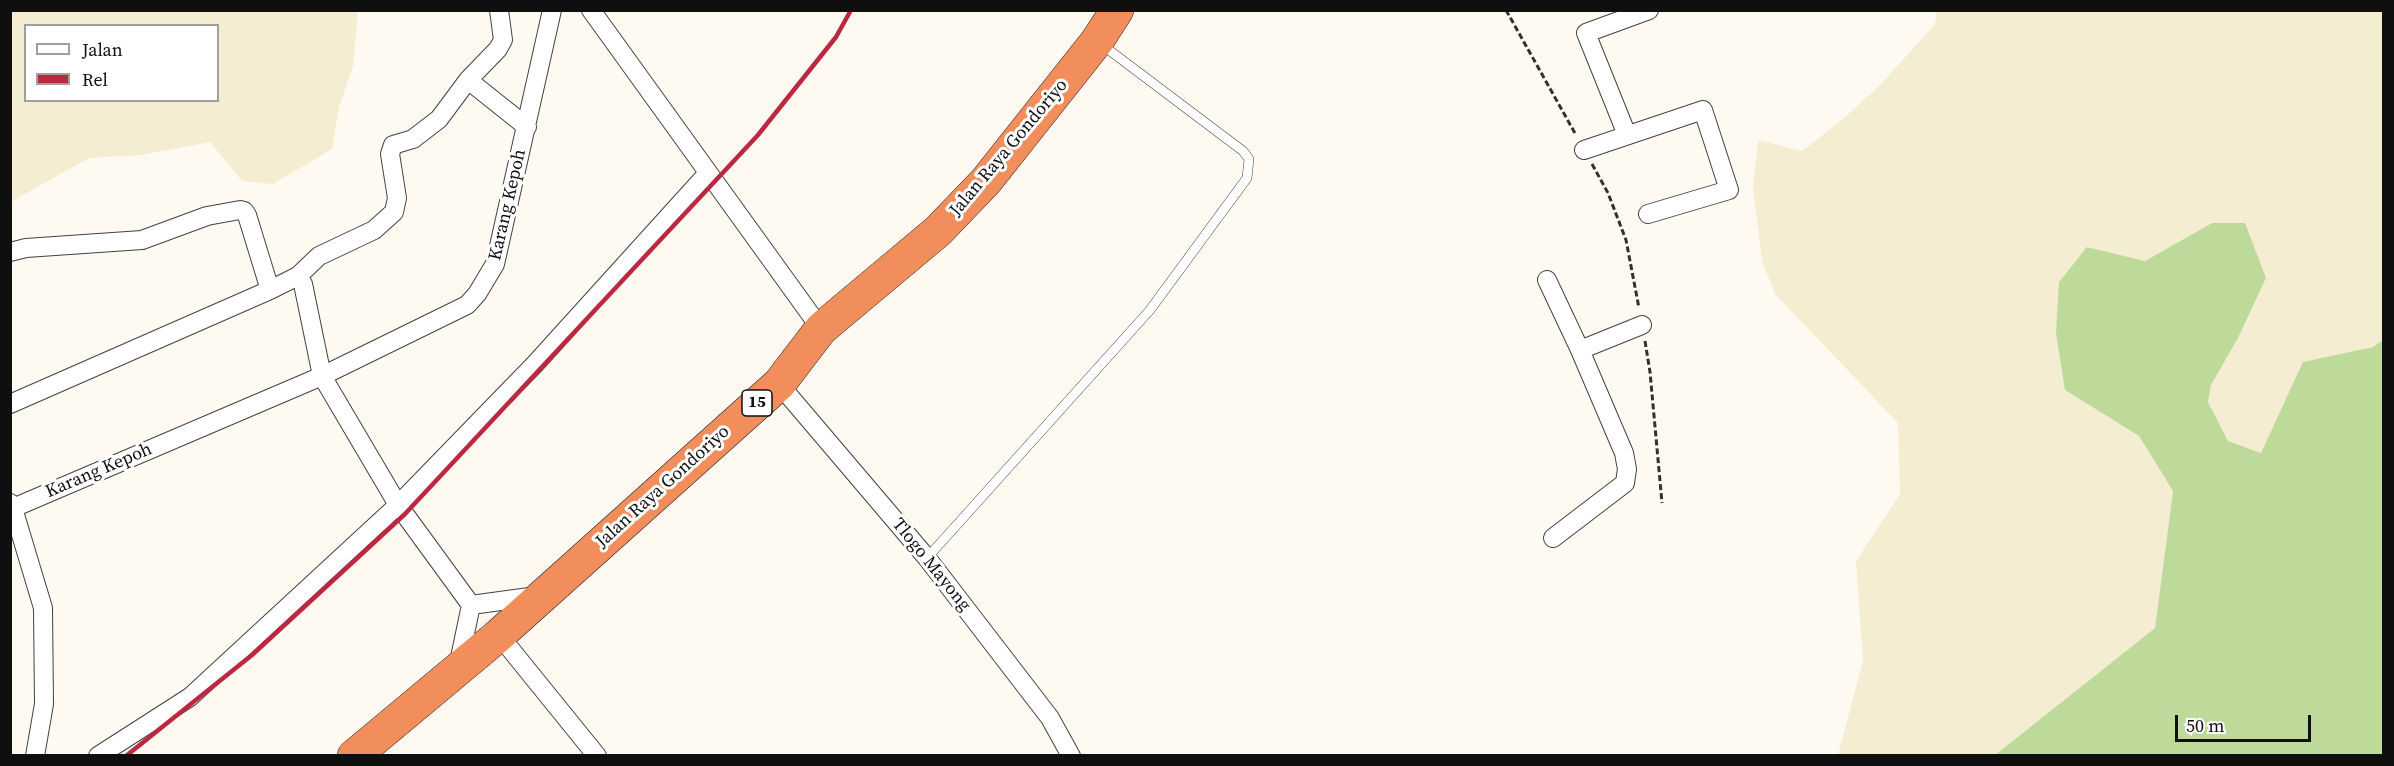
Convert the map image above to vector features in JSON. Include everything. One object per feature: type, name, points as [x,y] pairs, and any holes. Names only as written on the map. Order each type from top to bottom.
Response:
[{"type":"highway","name":"Jalan Raya Gondoriyo","points":[[354,756],[499,635],[779,384],[821,329],[938,231],[978,189],[1097,41],[1117,10]]},
{"type":"street","points":[[10,404],[270,291],[298,276],[319,256],[374,230],[394,212],[397,198],[390,154],[393,145],[413,139],[439,119],[468,80],[498,50],[503,40],[499,10]]},
{"type":"street","name":"Karang Kepoh","points":[[12,506],[322,376],[452,314],[466,305],[477,294],[495,264],[552,10]]},
{"type":"street","points":[[591,10],[821,329]]},
{"type":"street","points":[[1627,135],[1586,33],[1649,10]]},
{"type":"street","points":[[468,80],[527,127]]},
{"type":"street","points":[[1584,150],[1703,110],[1729,190],[1648,214]]},
{"type":"street","points":[[98,756],[190,697],[398,505],[535,364],[708,173]]},
{"type":"street","points":[[10,252],[26,248],[142,240],[207,216],[240,210],[244,211],[270,291]]},
{"type":"street","points":[[298,276],[303,284],[322,376],[398,505],[471,605],[457,669]]},
{"type":"street","points":[[1547,280],[1624,453],[1627,469],[1625,483],[1552,538]]},
{"type":"street","points":[[1580,350],[1642,325]]},
{"type":"street","name":"Tlogo Mayong","points":[[779,384],[927,558],[1050,718],[1071,756]]},
{"type":"street","points":[[12,506],[43,608],[44,704],[35,756]]},
{"type":"street","points":[[471,605],[543,595]]},
{"type":"street","points":[[499,635],[597,756]]},
{"type":"lane","points":[[927,558],[1150,310],[1247,178],[1249,159],[1243,151],[1097,41]]},
{"type":"path","points":[[1642,325],[1650,372],[1662,503]]},
{"type":"shaded area","points":[[11,10],[358,11],[353,66],[339,107],[332,149],[273,184],[242,181],[210,142],[142,155],[89,158],[11,202]]},
{"type":"shaded area","points":[[1937,11],[2383,11],[2383,340],[2373,347],[2303,363],[2261,454],[2228,441],[2208,402],[2211,385],[2238,338],[2266,278],[2212,223],[2145,261],[2087,247],[2065,390],[2139,436],[2173,491],[2155,628],[1995,755],[1838,755],[1863,660],[1856,561],[1900,494],[1898,423],[1775,294],[1762,261],[1753,188],[1758,140],[1802,151],[1843,119],[1882,83],[1935,24]]},
{"type":"green space","points":[[2212,223],[2245,223],[2266,278],[2238,338],[2211,385],[2208,402],[2228,441],[2261,453],[2303,362],[2373,347],[2383,340],[2383,755],[1995,755],[2155,628],[2173,491],[2139,436],[2065,390],[2056,333],[2059,282],[2087,247],[2145,261]]},
{"type":"railway","points":[[126,756],[252,655],[405,514],[758,135],[836,37],[851,10]]}]
